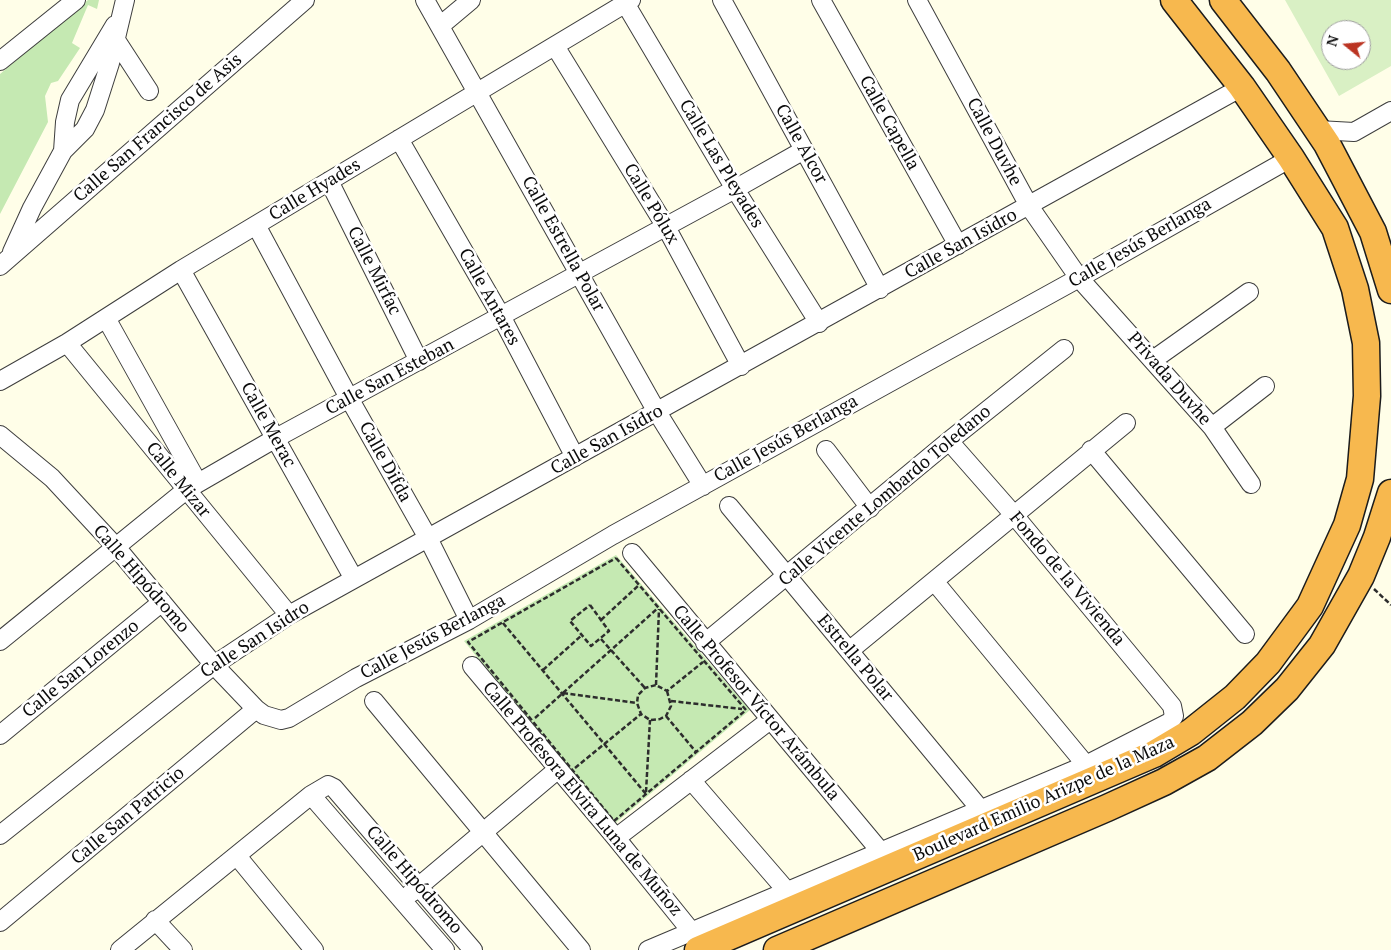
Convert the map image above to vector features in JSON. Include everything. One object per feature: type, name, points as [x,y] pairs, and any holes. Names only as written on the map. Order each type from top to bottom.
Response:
[{"type":"highway","name":"Boulevard Emilio Arizpe de la Maza","points":[[694,941],[1154,754],[1191,732],[1235,696],[1268,663],[1310,606],[1347,525],[1360,479],[1364,438],[1366,343],[1355,289],[1335,228],[1291,158],[1242,88],[1174,0]]},
{"type":"highway","points":[[1223,0],[1278,71],[1337,162],[1373,232],[1391,290]]},
{"type":"highway","name":"Boulevard Emilio Arizpe de la Maza","points":[[777,950],[1107,808],[1164,782],[1207,758],[1252,723],[1288,689],[1322,645],[1361,576],[1377,537],[1391,492]]},
{"type":"street","points":[[0,61],[76,0]]},
{"type":"street","points":[[5,261],[63,151],[85,129],[95,110],[104,87],[115,30],[125,0]]},
{"type":"street","name":"Calle San Francisco de Asis","points":[[5,261],[305,0]]},
{"type":"street","name":"Calle Estrella Polar","points":[[425,0],[657,412],[702,486]]},
{"type":"street","points":[[440,26],[471,0]]},
{"type":"street","name":"Calle Alcor","points":[[722,0],[880,289]]},
{"type":"street","name":"Calle Capella","points":[[821,0],[958,245]]},
{"type":"street","name":"Calle Duvhe","points":[[917,0],[1029,206],[1079,278]]},
{"type":"street","name":"Calle Hyades","points":[[0,380],[67,343],[180,270],[628,2]]},
{"type":"street","name":"Calle Las Pleyades","points":[[628,2],[735,189],[819,323]]},
{"type":"street","points":[[115,30],[149,91]]},
{"type":"street","points":[[63,151],[65,122],[70,100],[115,30]]},
{"type":"street","name":"Calle Pólux","points":[[555,46],[666,227],[741,366]]},
{"type":"street","name":"Calle San Isidro","points":[[0,835],[214,665],[289,615],[1242,88]]},
{"type":"street","points":[[1337,162],[1354,132],[1391,111]]},
{"type":"street","points":[[1318,130],[1354,132]]},
{"type":"street","name":"Calle Antares","points":[[399,139],[501,316],[575,457]]},
{"type":"street","name":"Calle San Esteban","points":[[0,641],[192,486],[276,438],[666,227],[804,150]]},
{"type":"street","name":"Calle Jesús Berlanga","points":[[281,720],[356,678],[470,620],[702,486],[1079,278],[1291,158]]},
{"type":"street","name":"Calle Mirfac","points":[[329,181],[419,361]]},
{"type":"street","name":"Calle Difda","points":[[256,225],[349,398],[428,538],[470,620]]},
{"type":"street","name":"Calle Merac","points":[[180,270],[354,579]]},
{"type":"street","name":"Privada Duvhe","points":[[1079,278],[1212,427],[1251,484]]},
{"type":"street","points":[[1153,360],[1249,292]]},
{"type":"street","name":"Calle Mizar","points":[[106,318],[192,486]]},
{"type":"street","name":"Calle Mizar","points":[[67,343],[192,486],[289,615]]},
{"type":"street","name":"Calle Vicente Lombardo Toledano","points":[[705,652],[787,577],[949,441],[1064,349]]},
{"type":"street","points":[[1212,427],[1265,386]]},
{"type":"street","points":[[849,651],[1126,423]]},
{"type":"street","name":"Calle Hipódromo","points":[[0,435],[52,478],[116,547],[214,665],[256,709],[264,716],[281,720]]},
{"type":"street","name":"Fondo de la Vivienda","points":[[949,441],[1014,515],[1172,706],[1174,716],[1170,722],[1086,766]]},
{"type":"street","points":[[826,450],[870,508]]},
{"type":"street","points":[[1091,450],[1245,634]]},
{"type":"street","name":"Estrella Polar","points":[[729,506],[981,810]]},
{"type":"street","name":"Calle Profesor Víctor Arámbula","points":[[632,553],[705,652],[770,720],[881,852]]},
{"type":"street","points":[[648,950],[694,941],[786,890],[1086,766],[934,581]]},
{"type":"street","name":"Calle San Lorenzo","points":[[0,735],[162,602]]},
{"type":"street","name":"Calle Profesora Elvira Luna de Muñoz","points":[[472,666],[565,770],[694,941]]},
{"type":"street","points":[[374,701],[580,950]]},
{"type":"street","name":"Calle San Patricio","points":[[0,922],[256,709]]},
{"type":"street","points":[[616,838],[770,720]]},
{"type":"street","points":[[403,900],[484,833],[565,770]]},
{"type":"street","points":[[692,780],[786,890]]},
{"type":"street","name":"Calle Hipódromo","points":[[445,950],[311,795],[324,785],[334,788],[473,950]]},
{"type":"street","points":[[120,950],[311,795]]},
{"type":"street","points":[[237,856],[314,950]]},
{"type":"street","points":[[155,920],[183,950]]},
{"type":"path","points":[[616,558],[658,608],[705,652],[746,710],[614,821],[565,770],[532,720],[468,642],[616,558]]},
{"type":"path","points":[[601,620],[639,585]]},
{"type":"path","points":[[590,605],[609,631],[592,646],[582,635],[570,621],[590,605]]},
{"type":"path","points":[[532,720],[658,608]]},
{"type":"path","points":[[656,685],[658,608]]},
{"type":"path","points":[[503,622],[646,794]]},
{"type":"path","points":[[543,670],[582,635]]},
{"type":"path","points":[[600,638],[645,688]]},
{"type":"path","points":[[667,691],[705,652]]},
{"type":"path","points":[[656,685],[667,691],[672,706],[666,716],[660,720],[650,720],[641,714],[636,703],[638,695],[645,688],[656,685]]},
{"type":"path","points":[[562,693],[636,703]]},
{"type":"path","points":[[671,701],[746,710]]},
{"type":"path","points":[[565,770],[604,744],[641,714]]},
{"type":"path","points":[[666,716],[696,752]]},
{"type":"path","points":[[646,794],[650,720]]},
{"type":"green space","points":[[88,0],[99,0],[97,9],[88,5],[72,43],[80,48],[58,81],[51,83],[45,96],[48,122],[0,214],[0,74]]},
{"type":"green space","points":[[1285,0],[1391,0],[1391,66],[1339,96],[1324,70],[1371,70],[1371,20],[1321,20],[1321,64]]},
{"type":"green space","points":[[616,555],[750,710],[613,825],[464,641]]}]
